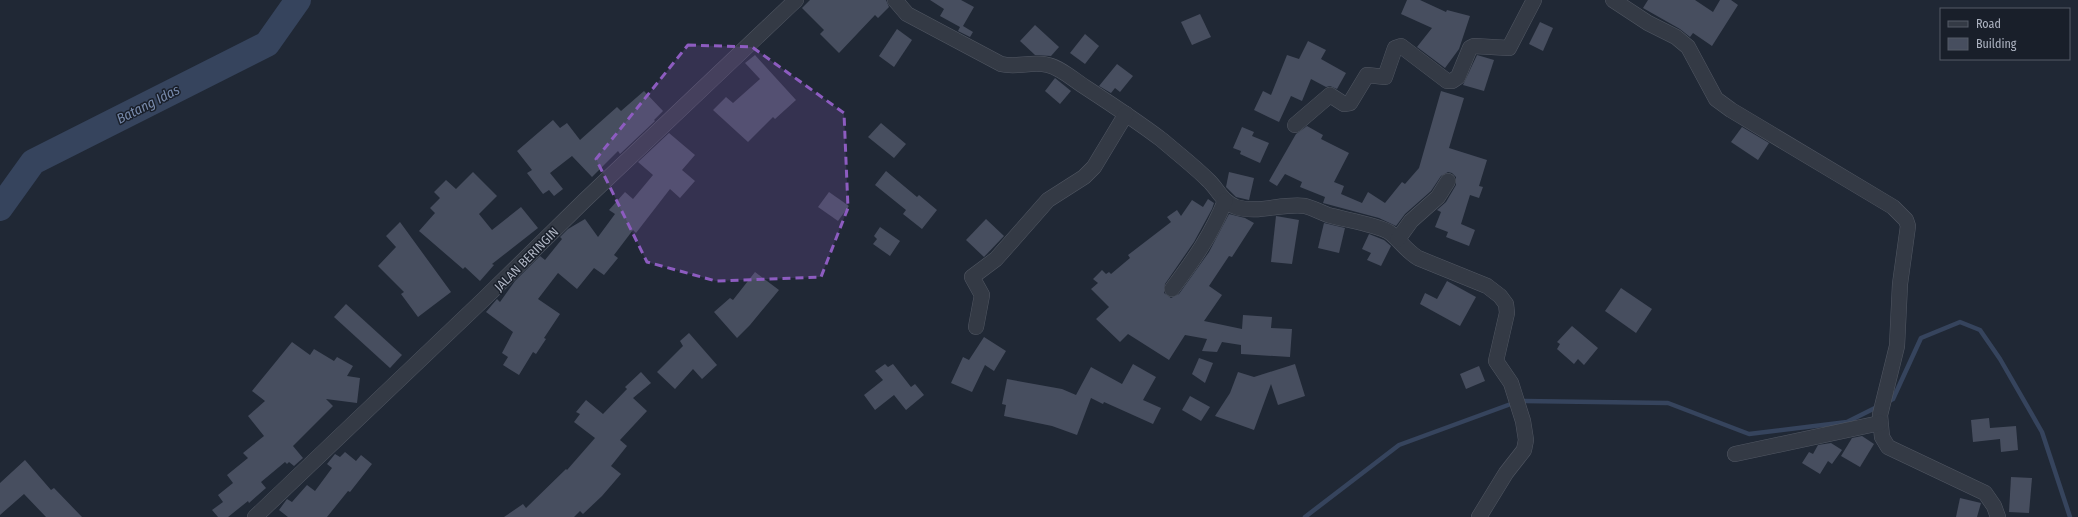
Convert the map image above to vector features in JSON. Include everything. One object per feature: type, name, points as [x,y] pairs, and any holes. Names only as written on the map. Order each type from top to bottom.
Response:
[{"type":"street","name":"JALAN BERINGIN","points":[[255,517],[484,300],[590,194],[796,0]]},
{"type":"street","points":[[895,0],[907,14],[1001,64],[1010,66],[1038,64],[1049,65],[1126,114],[1162,140],[1208,180],[1225,201],[1236,207],[1246,209],[1306,206],[1352,222],[1388,231],[1398,239],[1408,252],[1418,258],[1487,286],[1500,296],[1506,304],[1507,313],[1496,361],[1510,383],[1523,421],[1526,440],[1524,450],[1499,483],[1480,517]]},
{"type":"street","points":[[1296,125],[1330,95],[1344,104],[1350,103],[1367,75],[1385,76],[1395,48],[1398,46],[1402,46],[1438,76],[1447,81],[1452,81],[1458,77],[1470,48],[1474,46],[1509,48],[1534,0]]},
{"type":"street","points":[[1612,0],[1648,23],[1676,38],[1688,47],[1716,99],[1731,110],[1893,207],[1906,220],[1908,226],[1900,284],[1897,346],[1880,419],[1882,437],[1888,447],[1985,493],[1994,506],[1998,517]]},
{"type":"street","points":[[976,327],[982,295],[972,277],[996,258],[1048,200],[1084,177],[1094,167],[1126,114]]},
{"type":"street","points":[[1398,239],[1410,221],[1438,197],[1448,181]]},
{"type":"street","points":[[1172,289],[1203,248],[1225,201]]},
{"type":"street","points":[[1735,454],[1880,419]]},
{"type":"highlighted area","points":[[688,45],[752,47],[844,113],[848,208],[821,277],[716,281],[647,262],[596,159]]},
{"type":"building","points":[[810,0],[886,0],[889,7],[878,18],[875,15],[839,53],[820,34],[824,30],[802,8]]},
{"type":"building","points":[[930,0],[961,0],[974,7],[963,26],[973,32],[970,37],[958,31],[960,27],[940,16],[944,9]]},
{"type":"building","points":[[1407,0],[1420,0],[1446,12],[1447,10],[1470,16],[1459,49],[1445,68],[1417,47],[1432,28],[1401,14]]},
{"type":"building","points":[[1648,0],[1695,0],[1713,12],[1720,0],[1731,0],[1738,5],[1712,46],[1693,33],[1690,37],[1680,29],[1643,8]]},
{"type":"building","points":[[1200,14],[1211,37],[1192,45],[1181,22]]},
{"type":"building","points":[[1540,22],[1553,28],[1543,51],[1529,44]]},
{"type":"building","points":[[1035,25],[1059,47],[1051,56],[1035,55],[1020,41]]},
{"type":"building","points":[[897,29],[912,40],[894,67],[879,56]]},
{"type":"building","points":[[1085,34],[1099,46],[1085,64],[1070,53]]},
{"type":"building","points":[[1308,41],[1326,50],[1321,59],[1346,73],[1337,89],[1330,86],[1326,87],[1311,79],[1302,101],[1291,96],[1279,122],[1254,110],[1263,91],[1271,95],[1287,55],[1299,59]]},
{"type":"building","points":[[755,55],[796,100],[775,119],[773,117],[748,142],[713,110],[726,97],[733,103],[760,79],[745,63]]},
{"type":"building","points":[[1477,55],[1494,60],[1484,91],[1463,85]]},
{"type":"building","points":[[1117,64],[1133,76],[1120,92],[1115,88],[1111,93],[1099,86]]},
{"type":"building","points":[[1055,78],[1071,91],[1060,104],[1045,91]]},
{"type":"building","points":[[644,91],[663,111],[654,120],[655,121],[620,154],[618,151],[592,177],[572,156],[550,173],[563,189],[554,196],[549,190],[543,194],[527,173],[532,170],[517,151],[553,120],[560,128],[567,123],[580,140],[617,107],[621,111]]},
{"type":"building","points":[[1441,91],[1464,98],[1449,148],[1487,160],[1479,186],[1483,187],[1479,198],[1470,195],[1461,224],[1475,230],[1469,246],[1446,237],[1448,232],[1435,227],[1441,212],[1437,210],[1446,202],[1456,185],[1456,177],[1452,173],[1448,172],[1441,176],[1431,191],[1405,214],[1396,226],[1379,218],[1323,203],[1325,197],[1300,187],[1302,182],[1285,174],[1277,186],[1269,181],[1296,134],[1307,126],[1323,135],[1321,139],[1349,153],[1334,182],[1344,186],[1341,194],[1362,203],[1368,192],[1385,203],[1402,182],[1405,184],[1419,168]]},
{"type":"building","points":[[881,123],[906,144],[894,158],[868,137]]},
{"type":"building","points":[[1242,127],[1254,132],[1252,136],[1269,143],[1260,163],[1240,154],[1241,151],[1233,148]]},
{"type":"building","points":[[1742,127],[1769,143],[1758,160],[1731,142]]},
{"type":"building","points":[[669,133],[695,155],[682,170],[695,181],[680,198],[670,189],[636,233],[633,230],[614,255],[618,258],[604,275],[594,268],[577,289],[558,273],[538,299],[560,314],[544,338],[546,339],[536,354],[533,352],[519,375],[503,365],[508,357],[502,353],[513,332],[486,312],[497,299],[500,302],[515,281],[540,256],[545,260],[562,239],[560,237],[568,229],[585,219],[598,237],[615,214],[609,210],[625,192],[633,199],[653,175],[638,162]]},
{"type":"building","points":[[886,171],[917,197],[919,195],[937,210],[922,229],[903,214],[906,210],[875,185]]},
{"type":"building","points":[[473,172],[497,196],[479,214],[492,230],[521,207],[538,228],[492,264],[494,265],[480,281],[465,267],[463,269],[419,231],[435,213],[430,208],[440,198],[434,192],[446,180],[456,189]]},
{"type":"building","points":[[1229,172],[1254,178],[1249,200],[1236,197],[1226,187]]},
{"type":"building","points":[[829,192],[849,206],[838,221],[818,207]]},
{"type":"building","points":[[1208,199],[1214,203],[1212,209],[1194,242],[1165,284],[1164,293],[1171,298],[1179,294],[1209,252],[1229,214],[1245,218],[1254,223],[1232,257],[1229,256],[1209,286],[1222,295],[1204,321],[1242,329],[1243,315],[1272,317],[1271,328],[1292,329],[1290,357],[1241,354],[1241,345],[1222,342],[1217,352],[1202,351],[1207,339],[1185,335],[1169,360],[1128,334],[1120,342],[1096,319],[1109,307],[1091,289],[1098,283],[1093,279],[1102,270],[1106,274],[1109,272],[1111,274],[1130,258],[1128,255],[1171,222],[1167,217],[1177,210],[1181,216],[1192,200],[1203,207]]},
{"type":"building","points":[[1276,216],[1299,220],[1292,264],[1271,262]]},
{"type":"building","points":[[986,219],[1004,236],[984,257],[966,240]]},
{"type":"building","points":[[400,222],[451,292],[418,317],[401,294],[404,292],[378,266],[396,247],[386,236]]},
{"type":"building","points":[[1324,223],[1345,228],[1339,253],[1318,248]]},
{"type":"building","points":[[880,227],[900,241],[890,256],[873,244],[877,239],[874,236]]},
{"type":"building","points":[[1369,234],[1384,240],[1391,246],[1381,266],[1367,260],[1371,253],[1362,249]]},
{"type":"building","points":[[755,272],[779,290],[750,325],[737,338],[714,312],[730,298],[733,300]]},
{"type":"building","points":[[1447,281],[1476,297],[1460,326],[1420,304],[1425,293],[1437,299]]},
{"type":"building","points":[[1621,288],[1652,309],[1636,333],[1605,311]]},
{"type":"building","points":[[346,304],[402,355],[390,368],[334,317]]},
{"type":"building","points":[[1572,326],[1598,348],[1584,365],[1578,359],[1574,364],[1557,349],[1560,344],[1557,342]]},
{"type":"building","points":[[689,333],[717,365],[702,379],[693,369],[675,389],[657,372],[683,346],[680,341]]},
{"type":"building","points":[[984,337],[1006,351],[994,371],[985,365],[972,392],[951,383],[963,357],[969,360]]},
{"type":"building","points":[[292,342],[310,355],[314,349],[334,361],[337,357],[353,366],[347,376],[360,378],[357,403],[326,399],[333,406],[293,446],[303,458],[294,466],[289,462],[287,464],[285,462],[261,482],[266,488],[249,503],[248,501],[228,517],[218,517],[212,510],[223,502],[218,495],[233,483],[227,475],[248,458],[243,453],[264,436],[248,416],[265,401],[252,391]]},
{"type":"building","points":[[1199,358],[1213,363],[1205,383],[1192,374]]},
{"type":"building","points":[[885,364],[888,367],[893,364],[911,387],[915,384],[924,395],[906,410],[894,395],[875,410],[864,395],[883,380],[875,371]]},
{"type":"building","points":[[1133,364],[1156,377],[1143,400],[1161,408],[1153,424],[1104,402],[1103,404],[1091,398],[1077,435],[1052,426],[1004,416],[1006,405],[1002,404],[1007,379],[1062,389],[1076,395],[1091,367],[1122,384]]},
{"type":"building","points":[[1295,364],[1305,396],[1278,405],[1271,384],[1254,430],[1215,416],[1230,393],[1238,372],[1254,377]]},
{"type":"building","points":[[1479,366],[1485,381],[1466,389],[1460,374]]},
{"type":"building","points":[[641,372],[651,383],[633,398],[647,411],[620,440],[627,446],[611,466],[621,474],[602,496],[583,514],[580,511],[574,517],[504,517],[523,504],[526,508],[566,469],[567,470],[595,438],[574,422],[580,414],[576,412],[586,400],[603,414],[627,389],[625,387]]},
{"type":"building","points":[[1190,396],[1210,407],[1201,421],[1182,410]]},
{"type":"building","points":[[1989,418],[1990,428],[2016,426],[2018,450],[2001,452],[2000,439],[1973,442],[1971,420]]},
{"type":"building","points":[[1862,436],[1874,444],[1860,467],[1841,456],[1852,438]]},
{"type":"building","points":[[1831,443],[1842,450],[1832,464],[1828,461],[1820,474],[1802,463],[1809,452],[1813,454],[1818,445]]},
{"type":"building","points":[[345,452],[356,461],[361,455],[372,464],[350,492],[348,491],[327,517],[288,517],[279,510],[287,499],[292,502],[307,485],[315,491],[332,468],[327,464],[335,454],[340,457]]},
{"type":"building","points":[[25,460],[51,490],[54,488],[82,517],[46,517],[24,494],[0,515],[0,483]]},
{"type":"building","points":[[2011,477],[2032,478],[2029,513],[2009,512]]},
{"type":"building","points":[[1960,498],[1981,503],[1977,517],[1956,517]]},
{"type":"waterway","name":"Batang Idas","points":[[0,208],[33,162],[267,44],[298,0]]},
{"type":"waterway","points":[[1887,402],[1893,399],[1921,338],[1960,322],[1980,330],[2000,359],[2042,432],[2070,517]]},
{"type":"waterway","points":[[1305,517],[1399,445],[1519,401],[1668,403],[1749,434],[1847,422],[1879,406]]}]
